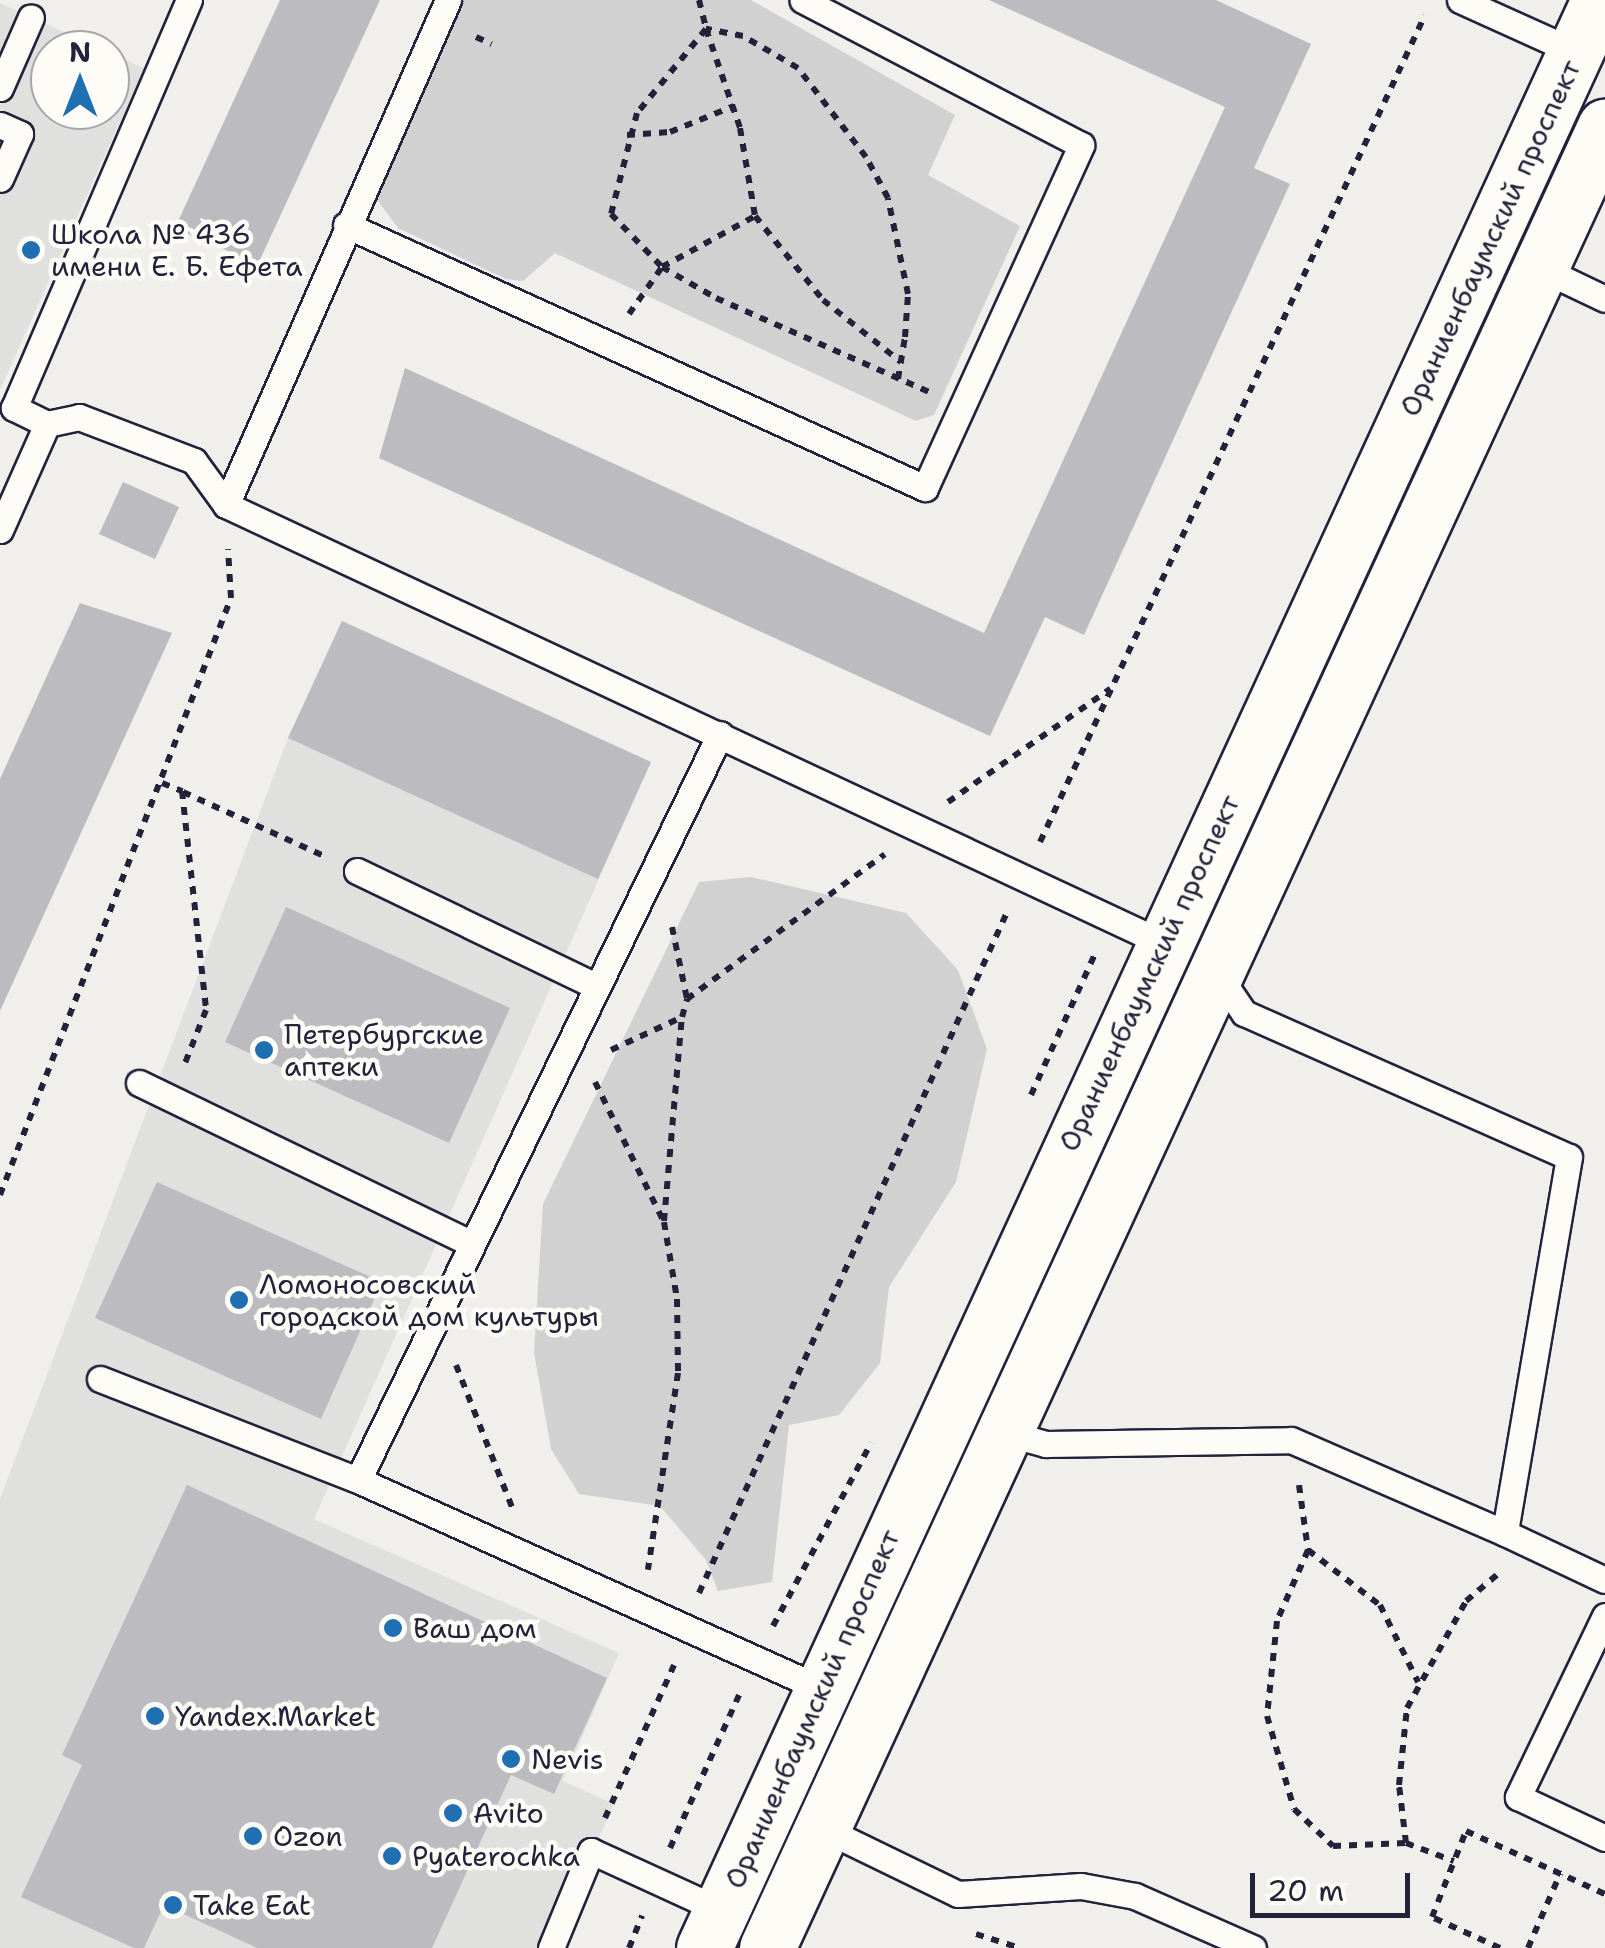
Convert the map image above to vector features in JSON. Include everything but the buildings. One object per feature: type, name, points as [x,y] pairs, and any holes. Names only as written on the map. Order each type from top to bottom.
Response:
[{"type":"main road","name":"Ораниенбаумский проспект","points":[[713,1929],[948,1410],[1488,243],[1590,60],[1599,0]]},
{"type":"main road","name":"Ораниенбаумский проспект","points":[[767,1948],[1605,127]]},
{"type":"main road","points":[[1488,243],[1538,266]]},
{"type":"main road","points":[[1163,943],[1215,970]]},
{"type":"main road","points":[[948,1410],[1002,1432]]},
{"type":"lane","points":[[189,0],[7,405],[47,424],[79,417],[194,461],[226,504],[1163,943]]},
{"type":"lane","points":[[226,504],[448,0]]},
{"type":"lane","points":[[346,225],[925,488],[1082,145],[803,0]]},
{"type":"lane","points":[[1460,0],[1590,60]]},
{"type":"lane","points":[[0,88],[31,17]]},
{"type":"lane","points":[[0,125],[20,134],[0,180]]},
{"type":"lane","points":[[1538,266],[1605,299]]},
{"type":"lane","points":[[0,530],[47,424]]},
{"type":"lane","points":[[358,1480],[592,984],[720,734]]},
{"type":"lane","points":[[357,871],[592,984]]},
{"type":"lane","points":[[1215,970],[1244,1012],[1569,1157],[1505,1533]]},
{"type":"lane","points":[[139,1083],[171,1095],[470,1243]]},
{"type":"lane","points":[[100,1379],[358,1480],[822,1689]]},
{"type":"lane","points":[[1002,1432],[1046,1444],[1291,1440],[1605,1580]]},
{"type":"lane","points":[[1605,1616],[1518,1796],[1605,1838]]},
{"type":"lane","points":[[822,1828],[958,1894],[1080,1886],[1135,1896],[1254,1948]]},
{"type":"lane","points":[[551,1948],[590,1850],[656,1879],[713,1929]]},
{"type":"path","points":[[699,0],[734,106],[755,216],[823,300],[901,362]]},
{"type":"path","points":[[590,1850],[684,1626],[1022,879],[1432,0]]},
{"type":"path","points":[[706,29],[668,66],[627,135],[610,214],[662,266],[962,407]]},
{"type":"path","points":[[706,29],[743,36],[798,68],[866,157],[888,198],[908,294],[898,379]]},
{"type":"path","points":[[627,135],[670,132],[734,106]]},
{"type":"path","points":[[608,344],[662,266],[755,216]]},
{"type":"path","points":[[0,1194],[231,598]]},
{"type":"path","points":[[640,1606],[678,1373],[664,1222],[682,1017],[687,999],[912,826],[1111,689]]},
{"type":"path","points":[[162,783],[357,871]]},
{"type":"path","points":[[171,1095],[206,1010],[182,791]]},
{"type":"path","points":[[1028,1100],[1111,919]]},
{"type":"path","points":[[585,1061],[682,1017]]},
{"type":"path","points":[[570,1032],[664,1222]]},
{"type":"path","points":[[436,1314],[512,1508],[529,1516]]},
{"type":"path","points":[[629,1948],[756,1658],[880,1427]]},
{"type":"path","points":[[1314,1479],[1297,1471],[1308,1550],[1276,1620],[1267,1716],[1294,1809],[1333,1846],[1406,1843],[1454,1861]]},
{"type":"path","points":[[1308,1550],[1380,1604],[1418,1683]]},
{"type":"path","points":[[1406,1843],[1399,1785],[1418,1683],[1466,1601],[1505,1568],[1488,1560]]},
{"type":"path","points":[[630,1562],[664,1578]]},
{"type":"path","points":[[682,1586],[699,1593]]},
{"type":"path","points":[[1500,1948],[1432,1917],[1466,1831],[1605,1894]]},
{"type":"path","points":[[1528,1948],[1560,1874]]},
{"type":"path","points":[[964,1930],[1020,1948]]},
{"type":"shaded area","points":[[464,0],[751,0],[955,115],[928,175],[1020,226],[934,415],[916,421],[555,253],[523,281],[506,279],[398,228],[375,197]]},
{"type":"shaded area","name":"Школа № 436 имени Е. Б. Ефета","points":[[0,3],[60,30],[30,30],[30,130],[116,130],[0,390]]},
{"type":"shaded area","name":"Школа № 436 имени Е. Б. Ефета","points":[[130,62],[144,68],[130,99]]},
{"type":"shaded area","points":[[342,621],[651,762],[314,1519],[619,1653],[563,1781],[614,1804],[550,1948],[0,1948],[0,1499],[288,738]]},
{"type":"shaded area","points":[[751,877],[906,913],[958,970],[987,1049],[956,1182],[889,1287],[880,1363],[839,1415],[789,1425],[772,1582],[718,1591],[706,1560],[660,1506],[579,1494],[551,1449],[534,1353],[543,1204],[699,882]]},
{"type":"place","name":"Школа № 436 имени Е. Б. Ефета","points":[[31,250]]},
{"type":"place","name":"Петербургские аптеки","points":[[264,1050]]},
{"type":"place","name":"Ломоносовский городской дом культуры","points":[[239,1300]]},
{"type":"place","name":"Ваш дом","points":[[393,1628]]},
{"type":"place","name":"Yandex.Market","points":[[155,1716]]},
{"type":"place","name":"Nevis","points":[[511,1759]]},
{"type":"place","name":"Avito","points":[[453,1813]]},
{"type":"place","name":"Ozon","points":[[253,1836]]},
{"type":"place","name":"Pyaterochka","points":[[392,1856]]},
{"type":"place","name":"Take Eat","points":[[173,1905]]}]
